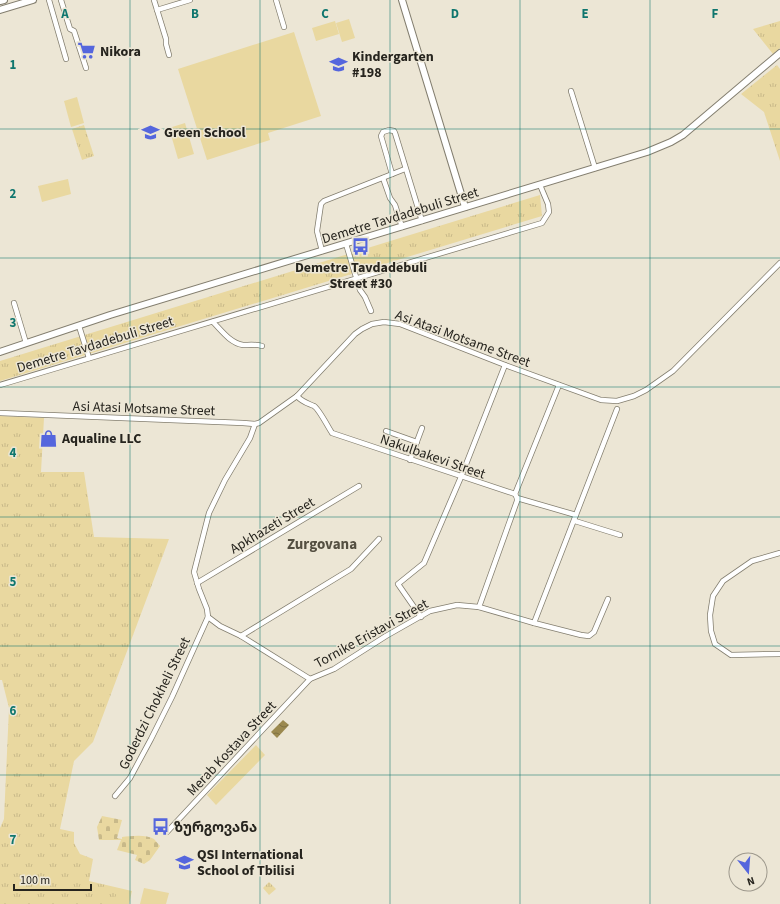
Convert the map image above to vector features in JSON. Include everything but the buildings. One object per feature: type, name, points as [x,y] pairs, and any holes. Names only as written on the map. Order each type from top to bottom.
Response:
[{"type":"main road","points":[[0,1],[4,0]]},
{"type":"main road","points":[[0,10],[14,3],[33,0]]},
{"type":"main road","points":[[402,0],[465,208]]},
{"type":"main road","name":"Demetre Tavdadebuli Street","points":[[0,352],[79,326],[647,152],[677,139],[695,126],[780,53]]},
{"type":"street","points":[[49,0],[66,59]]},
{"type":"street","points":[[61,0],[70,29],[74,31],[86,68]]},
{"type":"street","points":[[154,0],[166,39],[169,55]]},
{"type":"street","points":[[157,10],[190,0]]},
{"type":"street","points":[[276,0],[284,27]]},
{"type":"street","points":[[571,90],[595,168]]},
{"type":"street","points":[[392,174],[381,137],[383,132],[389,130],[394,131],[395,133],[422,221]]},
{"type":"street","points":[[322,251],[317,231],[321,204],[324,201],[405,169]]},
{"type":"street","points":[[383,178],[390,198],[395,205],[402,227]]},
{"type":"street","name":"Demetre Tavdadebuli Street","points":[[0,385],[542,223],[549,212],[548,204],[540,185]]},
{"type":"street","points":[[346,244],[361,292],[365,297],[371,311]]},
{"type":"street","name":"Asi Atasi Motsame Street","points":[[0,413],[255,424],[262,421],[297,396],[355,334],[372,324],[384,322],[400,324],[505,365],[601,400],[617,401],[634,396],[646,390],[673,371],[780,262]]},
{"type":"street","points":[[14,303],[26,344]]},
{"type":"street","points":[[213,322],[235,343],[242,345],[262,346]]},
{"type":"street","points":[[79,326],[89,358]]},
{"type":"street","points":[[421,617],[398,584],[424,563],[505,365]]},
{"type":"street","points":[[479,607],[516,496],[559,385]]},
{"type":"street","name":"Nakulbakevi Street","points":[[297,396],[306,404],[315,407],[332,433],[576,515]]},
{"type":"street","points":[[534,624],[617,409]]},
{"type":"street","points":[[255,424],[250,438],[225,480],[209,513],[194,572],[207,609],[208,617],[220,626],[241,636],[310,679]]},
{"type":"street","points":[[410,460],[422,428]]},
{"type":"street","points":[[386,431],[417,442]]},
{"type":"street","name":"Apkhazeti Street","points":[[197,583],[359,486]]},
{"type":"street","points":[[575,521],[620,535]]},
{"type":"street","points":[[241,636],[351,569],[379,538]]},
{"type":"street","points":[[780,553],[752,561],[723,581],[713,596],[710,615],[710,631],[715,644],[731,655],[780,654]]},
{"type":"street","name":"Tornike Eristavi Street","points":[[310,679],[334,669],[386,636],[430,611],[457,605],[479,607],[534,624],[589,636],[594,632],[608,599]]},
{"type":"street","name":"Goderdzi Chokheli Street","points":[[115,796],[130,778],[151,738],[172,697],[208,617]]},
{"type":"street","name":"Merab Kostava Street","points":[[167,832],[310,679]]},
{"type":"green space","points":[[349,19],[355,38],[342,42],[336,23]]},
{"type":"green space","points":[[335,21],[339,34],[316,41],[312,28]]},
{"type":"green space","points":[[780,21],[780,48],[773,54],[753,29]]},
{"type":"green space","points":[[294,32],[321,116],[268,133],[270,140],[207,160],[178,69]]},
{"type":"green space","points":[[777,65],[780,69],[780,161],[764,112],[741,94]]},
{"type":"green space","points":[[77,97],[84,123],[71,127],[64,101]]},
{"type":"green space","points":[[185,123],[194,154],[178,159],[169,128]]},
{"type":"green space","points":[[84,125],[94,156],[82,160],[72,129]]},
{"type":"green space","points":[[68,179],[71,194],[42,202],[38,186]]},
{"type":"green space","points":[[540,195],[542,216],[0,381],[0,361]]},
{"type":"green space","points":[[0,416],[44,418],[41,472],[84,472],[94,537],[169,539],[93,742],[74,761],[60,829],[74,832],[74,843],[80,854],[93,859],[89,881],[132,891],[129,904],[0,904],[0,828],[4,819],[9,708],[2,680],[0,680]]},
{"type":"green space","points":[[256,745],[265,755],[216,805],[207,795]]},
{"type":"green space","points":[[102,816],[122,820],[117,838],[122,839],[122,837],[147,836],[154,839],[160,846],[150,860],[144,864],[135,860],[137,855],[117,850],[121,840],[99,840],[97,827]]},
{"type":"green space","points":[[269,882],[276,889],[269,895],[263,888]]},
{"type":"green space","points":[[144,888],[169,893],[166,904],[140,904]]},
{"type":"green space","points":[[117,890],[129,893],[126,904],[114,904]]},
{"type":"water","points":[[283,720],[289,725],[277,738],[271,732]]},
{"type":"place","name":"Nikora","points":[[87,51]]},
{"type":"place","name":"Kindergarten #198","points":[[339,64]]},
{"type":"place","name":"Green School","points":[[151,132]]},
{"type":"place","name":"Demetre Tavdadebuli Street #30","points":[[361,247]]},
{"type":"place","name":"Aqualine LLC","points":[[49,438]]},
{"type":"place","name":"ზურგოვანა","points":[[161,827]]},
{"type":"place","name":"QSI International School of Tbilisi","points":[[184,862]]},
{"type":"district","name":"Zurgovana","points":[[322,544]]}]
